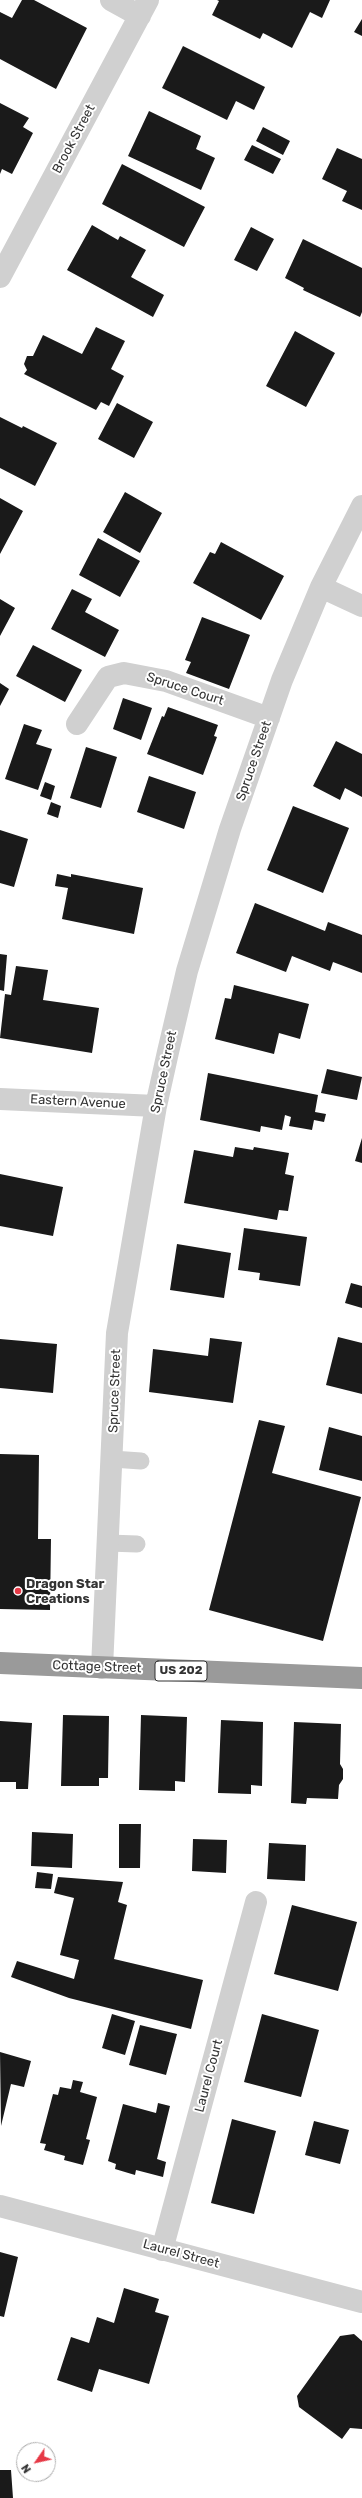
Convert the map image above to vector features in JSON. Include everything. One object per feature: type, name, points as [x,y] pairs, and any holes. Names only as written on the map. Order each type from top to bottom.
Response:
[{"type":"highway","name":"Cottage Street","points":[[0,1663],[102,1668],[361,1674]]},
{"type":"street","points":[[111,0],[144,8]]},
{"type":"street","name":"Brook Street","points":[[0,277],[144,8]]},
{"type":"street","name":"Spruce Street","points":[[102,1668],[117,1333],[156,1106],[187,971],[230,829],[268,718],[321,586],[362,506]]},
{"type":"street","points":[[321,586],[362,606]]},
{"type":"street","name":"Spruce Court","points":[[77,724],[108,677],[124,673],[166,681],[268,718]]},
{"type":"street","name":"Eastern Avenue","points":[[0,1099],[156,1106]]},
{"type":"street","name":"Laurel Court","points":[[162,2250],[256,1902]]},
{"type":"street","name":"Laurel Street","points":[[0,2206],[362,2302]]},
{"type":"lane","points":[[112,1459],[141,1461]]},
{"type":"lane","points":[[108,1543],[137,1544]]},
{"type":"building","points":[[22,0],[34,0],[87,28],[56,89],[0,59],[0,12],[12,18]]},
{"type":"building","points":[[217,0],[330,0],[322,18],[310,12],[292,48],[263,33],[260,39],[212,15],[219,1]]},
{"type":"building","points":[[362,19],[362,36],[354,32]]},
{"type":"building","points":[[183,46],[265,87],[254,110],[236,101],[227,120],[162,88]]},
{"type":"building","points":[[0,103],[29,118],[23,127],[33,133],[12,174],[2,169],[0,174]]},
{"type":"building","points":[[149,111],[201,136],[196,149],[215,158],[201,190],[128,156]]},
{"type":"building","points":[[263,127],[290,141],[283,155],[256,141]]},
{"type":"building","points":[[252,145],[281,159],[273,174],[244,160]]},
{"type":"building","points":[[337,148],[362,159],[362,210],[342,201],[347,191],[322,179]]},
{"type":"building","points":[[122,164],[205,207],[184,247],[102,204]]},
{"type":"building","points":[[92,225],[118,240],[120,236],[146,250],[131,277],[164,295],[153,317],[67,270]]},
{"type":"building","points":[[251,227],[274,239],[257,271],[234,260]]},
{"type":"building","points":[[303,239],[362,268],[362,312],[360,317],[303,290],[304,288],[285,278]]},
{"type":"building","points":[[96,327],[125,341],[111,369],[124,376],[109,406],[101,402],[96,410],[24,374],[27,370],[24,364],[27,356],[33,356],[43,335],[82,354]]},
{"type":"building","points":[[295,331],[335,353],[306,407],[266,386]]},
{"type":"building","points":[[117,403],[153,422],[134,458],[98,439]]},
{"type":"building","points":[[0,417],[22,428],[23,426],[57,443],[35,486],[0,468]]},
{"type":"building","points":[[125,492],[162,513],[140,553],[103,532]]},
{"type":"building","points":[[0,498],[23,511],[0,554]]},
{"type":"building","points":[[98,538],[140,561],[120,597],[79,575]]},
{"type":"building","points":[[221,542],[284,576],[261,620],[193,583],[210,552],[215,554]]},
{"type":"building","points":[[72,589],[92,599],[85,612],[119,630],[105,657],[51,629]]},
{"type":"building","points":[[0,599],[15,608],[0,636]]},
{"type":"building","points":[[202,617],[250,635],[229,689],[186,673],[191,662],[185,660]]},
{"type":"building","points":[[33,645],[82,670],[65,702],[16,676]]},
{"type":"building","points":[[0,683],[9,689],[0,706]]},
{"type":"building","points":[[123,698],[152,708],[141,740],[113,729]]},
{"type":"building","points":[[168,707],[218,725],[214,736],[217,737],[203,775],[147,754],[162,716],[164,717]]},
{"type":"building","points":[[24,724],[42,730],[36,744],[52,749],[38,790],[5,779]]},
{"type":"building","points":[[336,741],[362,754],[362,797],[345,788],[340,800],[313,786]]},
{"type":"building","points":[[86,747],[117,757],[101,808],[70,798]]},
{"type":"building","points":[[149,776],[196,792],[184,829],[137,812]]},
{"type":"building","points":[[45,782],[55,786],[51,800],[40,796]]},
{"type":"building","points":[[51,802],[61,806],[58,818],[47,814]]},
{"type":"building","points":[[293,806],[349,828],[323,893],[267,870]]},
{"type":"building","points":[[0,830],[28,839],[14,887],[0,883]]},
{"type":"building","points":[[57,874],[71,877],[71,874],[143,888],[134,934],[62,919],[68,888],[55,886]]},
{"type":"building","points":[[255,903],[325,931],[328,922],[362,935],[362,973],[333,962],[330,971],[292,956],[286,972],[236,953]]},
{"type":"building","points":[[0,954],[7,955],[4,991],[0,990]]},
{"type":"building","points":[[16,966],[48,970],[43,1000],[99,1008],[92,1053],[0,1038],[5,994],[11,995]]},
{"type":"building","points":[[234,985],[309,1004],[300,1039],[279,1033],[274,1054],[215,1039],[225,998],[231,999]]},
{"type":"building","points":[[327,1069],[362,1077],[357,1100],[321,1093]]},
{"type":"building","points":[[208,1073],[318,1095],[315,1112],[326,1114],[324,1122],[314,1120],[312,1130],[289,1126],[291,1117],[285,1115],[282,1130],[261,1126],[260,1132],[200,1120]]},
{"type":"building","points":[[362,1138],[362,1163],[355,1161]]},
{"type":"building","points":[[235,1147],[253,1150],[254,1147],[289,1153],[285,1174],[294,1176],[288,1211],[279,1210],[277,1220],[184,1203],[194,1150],[233,1157]]},
{"type":"building","points":[[0,1174],[63,1187],[53,1236],[0,1226]]},
{"type":"building","points":[[244,1228],[307,1237],[300,1286],[259,1280],[260,1273],[238,1270]]},
{"type":"building","points":[[177,1244],[231,1253],[224,1298],[170,1290]]},
{"type":"building","points":[[351,1283],[362,1286],[362,1308],[345,1303]]},
{"type":"building","points":[[338,1337],[362,1343],[362,1394],[326,1385]]},
{"type":"building","points":[[210,1338],[242,1342],[233,1403],[149,1392],[153,1349],[208,1356]]},
{"type":"building","points":[[0,1339],[57,1344],[53,1393],[0,1388]]},
{"type":"building","points":[[259,1420],[285,1426],[272,1473],[361,1497],[323,1641],[209,1610]]},
{"type":"building","points":[[329,1427],[362,1436],[362,1481],[319,1470]]},
{"type":"building","points":[[0,1454],[39,1455],[38,1539],[51,1539],[50,1610],[0,1609]]},
{"type":"building","points":[[63,1715],[109,1716],[108,1778],[99,1778],[99,1786],[61,1786]]},
{"type":"building","points":[[141,1715],[187,1717],[185,1782],[175,1781],[175,1791],[139,1790]]},
{"type":"building","points":[[221,1720],[263,1722],[262,1786],[251,1785],[251,1794],[218,1793]]},
{"type":"building","points":[[0,1721],[32,1723],[28,1789],[16,1789],[16,1782],[0,1782]]},
{"type":"building","points":[[294,1722],[341,1724],[340,1764],[343,1769],[343,1779],[339,1785],[338,1799],[307,1798],[306,1804],[291,1803]]},
{"type":"building","points":[[119,1824],[141,1824],[140,1868],[119,1868]]},
{"type":"building","points":[[32,1832],[73,1834],[72,1868],[31,1866]]},
{"type":"building","points":[[193,1839],[227,1840],[226,1873],[192,1871]]},
{"type":"building","points":[[269,1843],[306,1845],[305,1881],[267,1879]]},
{"type":"building","points":[[37,1872],[53,1874],[51,1889],[35,1888]]},
{"type":"building","points":[[58,1877],[123,1882],[118,1902],[127,1905],[114,1959],[203,1980],[191,2029],[69,1998],[11,1977],[17,1961],[74,1979],[79,1960],[60,1955],[74,1898],[54,1893]]},
{"type":"building","points":[[292,1905],[357,1922],[338,1991],[274,1974]]},
{"type":"building","points":[[112,2014],[135,2021],[125,2055],[102,2048]]},
{"type":"building","points":[[262,2014],[319,2030],[301,2097],[244,2082]]},
{"type":"building","points":[[140,2025],[177,2034],[166,2075],[129,2065]]},
{"type":"building","points":[[0,2052],[31,2061],[24,2087],[11,2084],[1,2126]]},
{"type":"building","points":[[73,2080],[83,2082],[80,2092],[97,2097],[86,2139],[90,2140],[83,2165],[64,2160],[65,2156],[44,2150],[46,2144],[40,2143],[53,2094],[58,2095],[60,2087],[71,2089]]},
{"type":"building","points":[[158,2103],[170,2106],[157,2159],[166,2162],[163,2177],[136,2170],[135,2175],[115,2169],[116,2164],[108,2161],[123,2104],[156,2113]]},
{"type":"building","points":[[232,2119],[276,2131],[254,2214],[211,2203]]},
{"type":"building","points":[[314,2121],[349,2130],[340,2164],[305,2155]]},
{"type":"building","points":[[0,2252],[18,2257],[4,2317],[0,2316]]},
{"type":"building","points":[[124,2288],[159,2299],[155,2312],[169,2316],[149,2384],[99,2369],[92,2392],[57,2380],[71,2337],[89,2343],[97,2317],[114,2323]]},
{"type":"building","points":[[354,2334],[362,2341],[362,2429],[350,2428],[342,2439],[299,2407],[297,2396],[340,2336]]},
{"type":"building","points":[[0,2470],[11,2470],[13,2498],[0,2498]]},
{"type":"place","name":"Dragon Star Creations","points":[[18,1591]]}]
